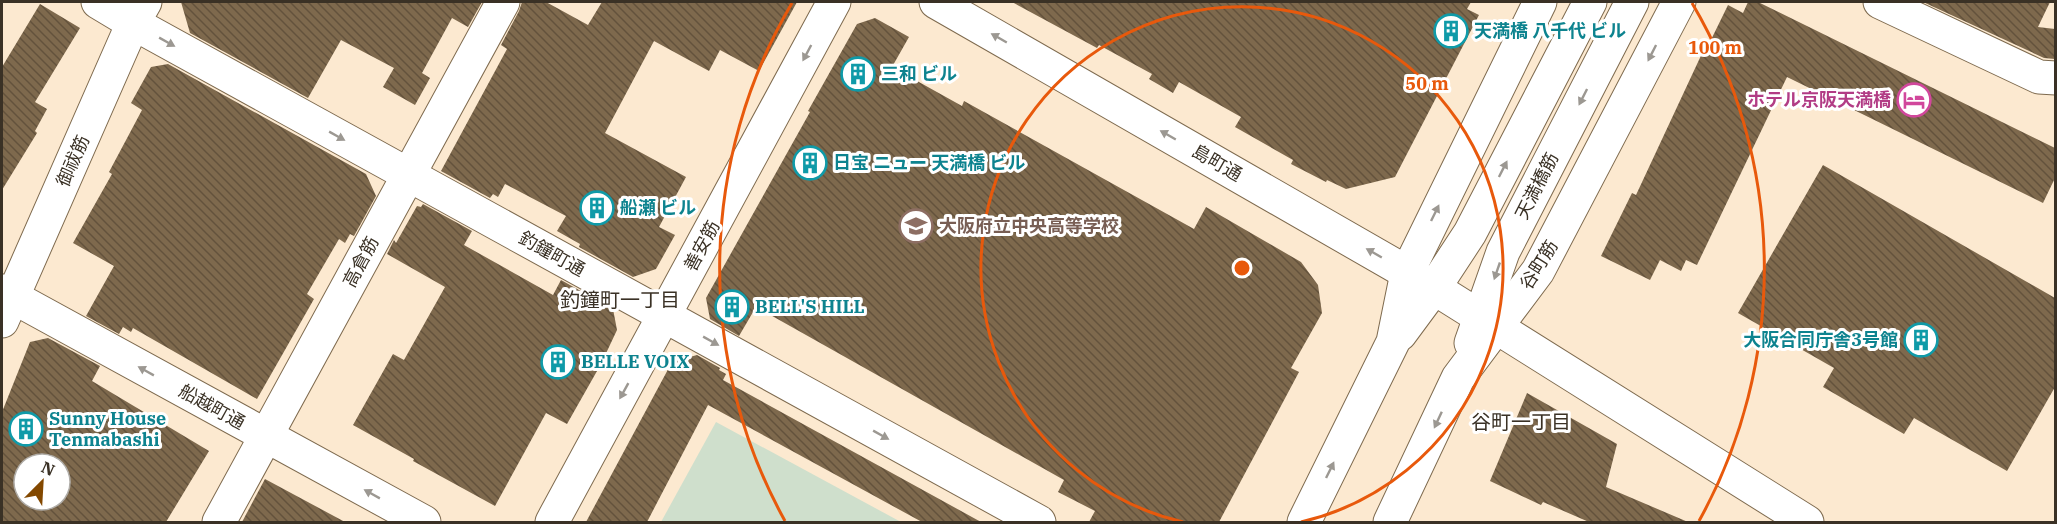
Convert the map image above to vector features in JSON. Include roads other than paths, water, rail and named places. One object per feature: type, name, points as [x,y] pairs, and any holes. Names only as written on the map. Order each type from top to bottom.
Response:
[{"type":"street","name":"釣鐘町通","points":[[98,2],[139,12],[407,175],[1039,522]]},
{"type":"street","name":"高倉筋","points":[[219,522],[503,2]]},
{"type":"street","name":"善安筋","points":[[552,522],[834,2]]},
{"type":"street","name":"島町通","points":[[936,2],[1420,280],[1807,522]]},
{"type":"street","points":[[1420,280],[1470,233],[1590,2]]},
{"type":"street","name":"谷町筋","points":[[1390,522],[1458,378],[1488,322],[1538,271],[1679,2]]},
{"type":"street","points":[[1880,2],[2039,77],[2055,78]]},
{"type":"street","points":[[1304,522],[1393,342],[1536,3]]},
{"type":"street","name":"天満橋筋","points":[[1488,322],[1503,252],[1631,4]]},
{"type":"street","name":"御祓筋","points":[[5,303],[139,12]]},
{"type":"street","name":"船越町通","points":[[5,303],[267,437],[424,522]]},
{"type":"place","name":"天満橋 八千代 ビル","points":[[1451,31]]},
{"type":"place","name":"三和 ビル","points":[[858,74]]},
{"type":"place","name":"ホテル京阪天満橋","points":[[1914,100]]},
{"type":"place","name":"日宝 ニュー 天満橋 ビル","points":[[810,163]]},
{"type":"place","name":"船瀬 ビル","points":[[597,208]]},
{"type":"place","name":"大阪府立中央高等学校","points":[[916,226]]},
{"type":"place","name":"BELL'S HILL","points":[[732,307]]},
{"type":"place","name":"大阪合同庁舎3号館","points":[[1921,340]]},
{"type":"place","name":"BELLE VOIX","points":[[558,362]]},
{"type":"place","name":"Sunny House Tenmabashi","points":[[26,429]]},
{"type":"district","name":"釣鐘町一丁目","points":[[620,300]]},
{"type":"district","name":"谷町一丁目","points":[[1521,422]]}]
